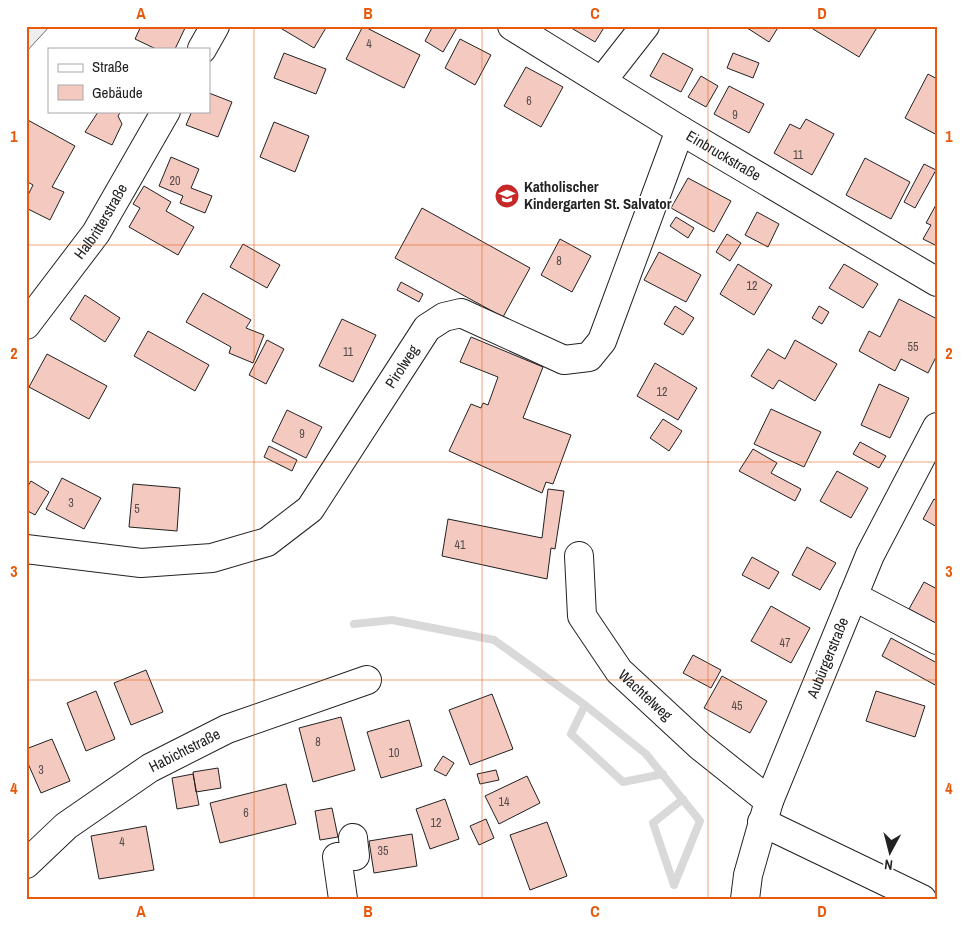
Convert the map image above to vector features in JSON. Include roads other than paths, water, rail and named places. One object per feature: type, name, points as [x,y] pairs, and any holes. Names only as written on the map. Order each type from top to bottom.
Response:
[{"type":"street","points":[[203,48],[215,26]]},
{"type":"street","name":"Einbruckstraße","points":[[512,26],[680,130],[937,282]]},
{"type":"street","points":[[602,81],[645,26]]},
{"type":"street","name":"Halbritterstraße","points":[[26,325],[96,233],[165,112]]},
{"type":"street","name":"Pirolweg","points":[[26,549],[140,563],[212,558],[267,542],[310,509],[427,328],[444,317],[461,313],[564,360],[589,357],[602,341],[680,130]]},
{"type":"street","name":"Aubürgerstraße","points":[[745,899],[748,875],[766,812],[853,596],[870,555],[937,427]]},
{"type":"street","name":"Wachtelweg","points":[[579,556],[582,616],[619,670],[700,746],[766,812],[922,899]]},
{"type":"street","points":[[853,596],[937,640]]},
{"type":"street","name":"Habichtstraße","points":[[26,864],[66,826],[150,768],[227,729],[366,680]]},
{"type":"street","points":[[343,899],[337,857],[355,856],[353,838]]},
{"type":"waterway","points":[[354,624],[392,620],[494,640],[585,705],[646,754],[700,821],[674,885]]},
{"type":"waterway","points":[[585,705],[571,734],[623,782],[663,774]]},
{"type":"waterway","points":[[674,885],[653,823],[683,799]]},
{"type":"place","name":"Katholischer Kindergarten St. Salvator","points":[[507,196]]}]
